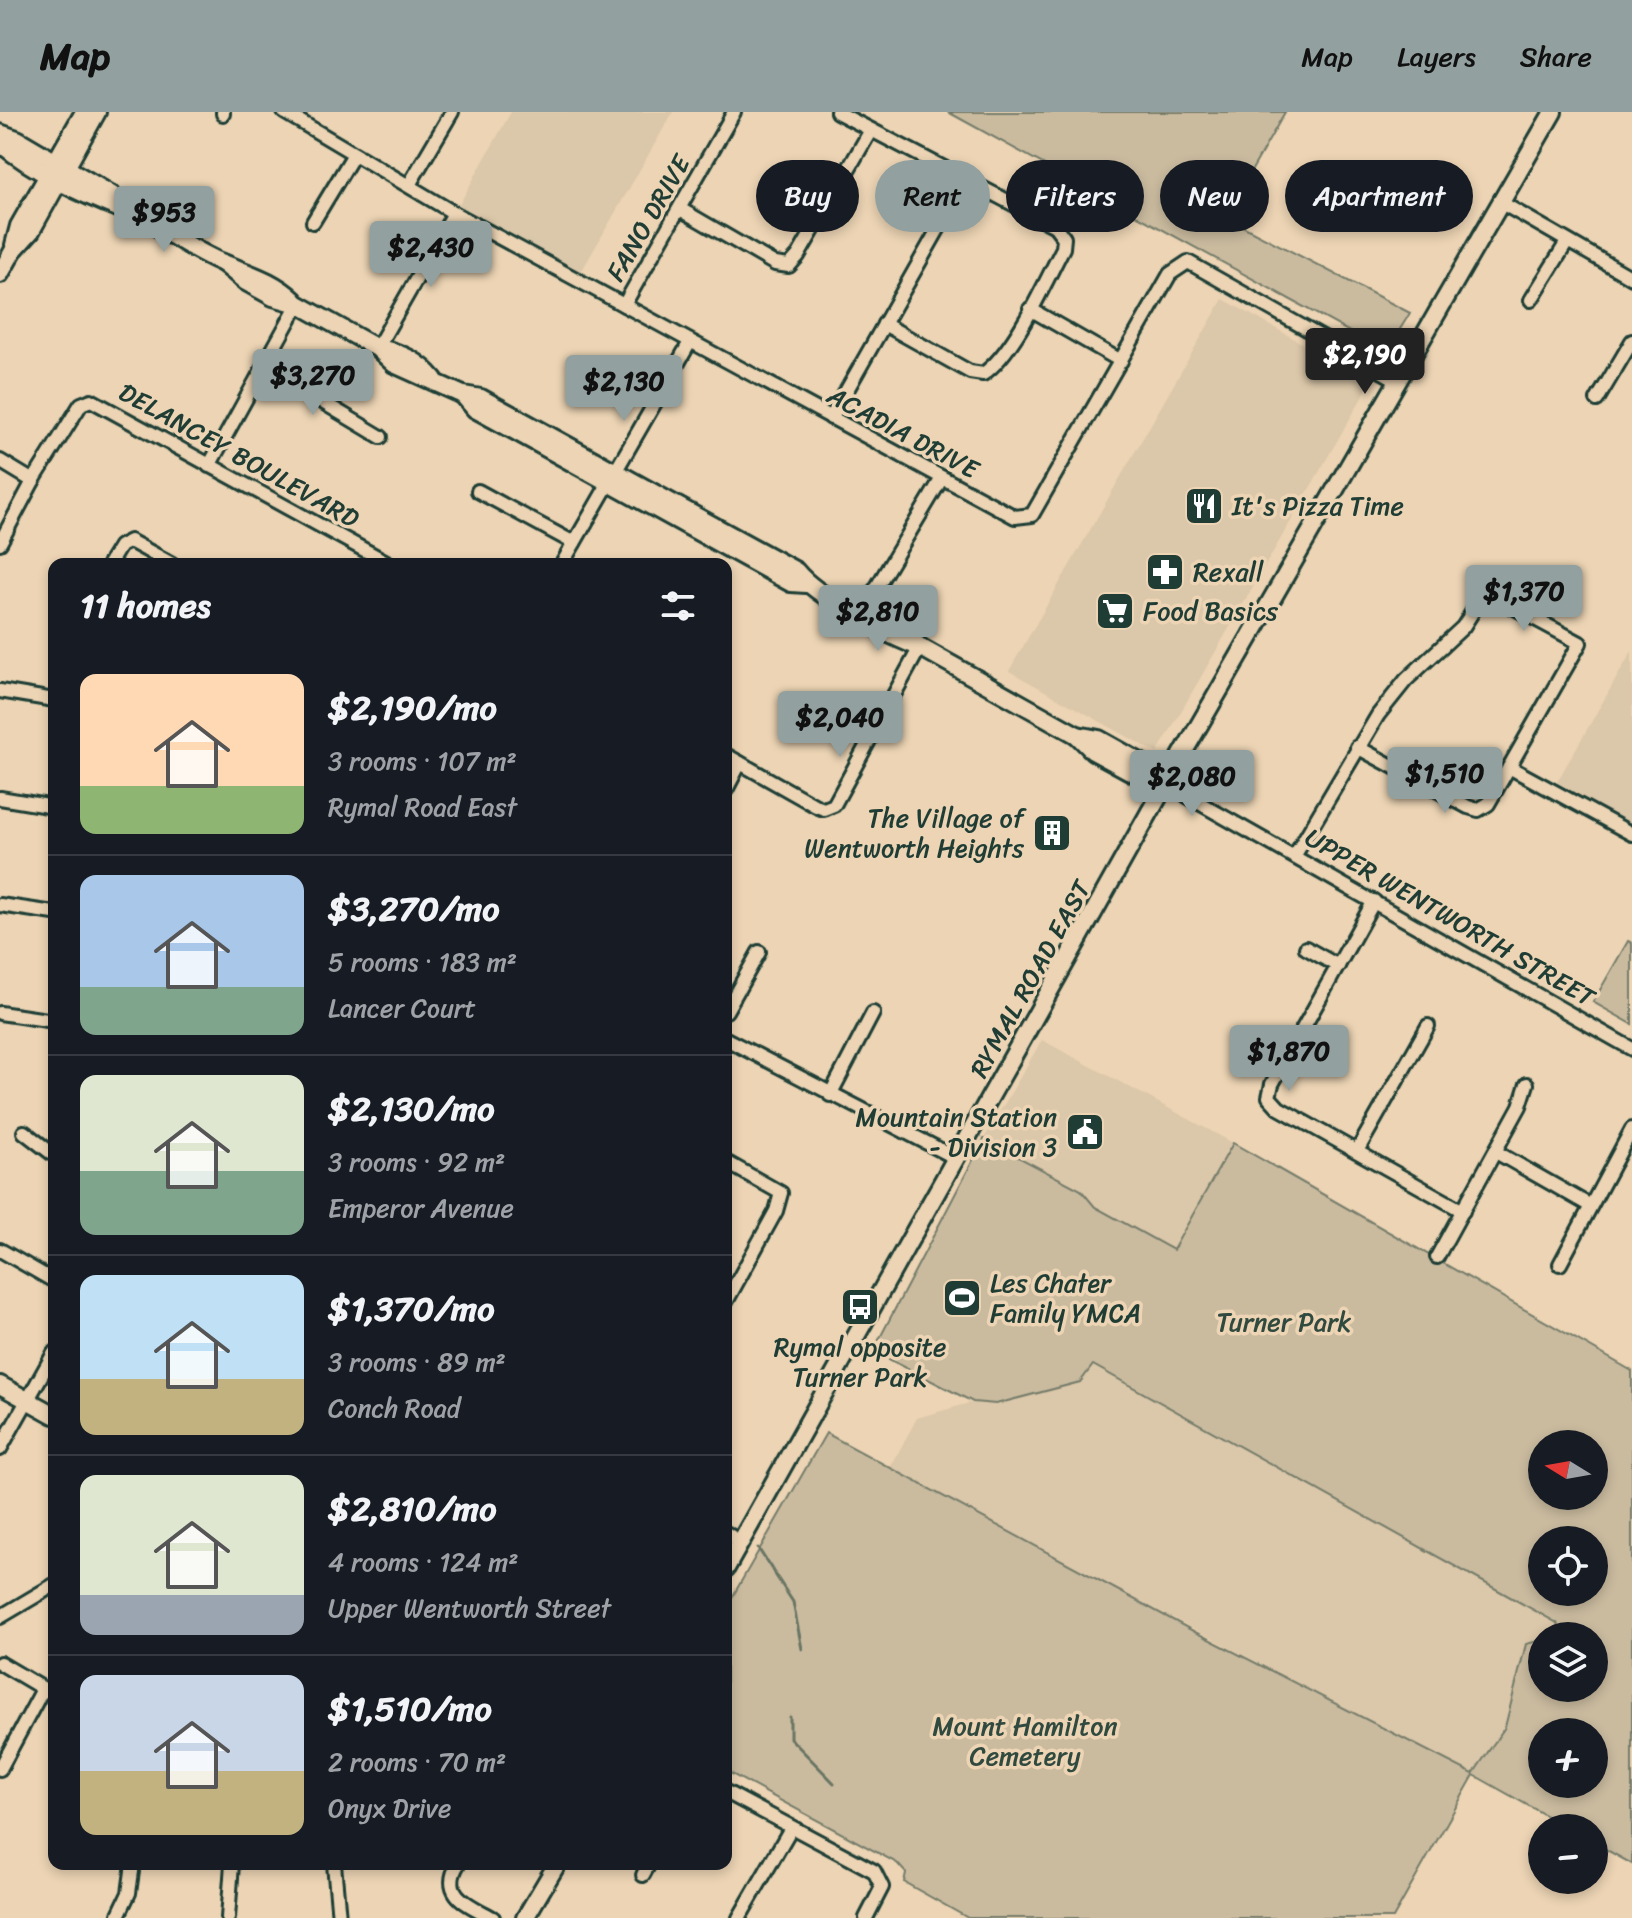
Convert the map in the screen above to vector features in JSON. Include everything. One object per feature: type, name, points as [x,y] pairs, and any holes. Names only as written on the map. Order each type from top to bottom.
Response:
[{"type":"main road","points":[[0,274],[13,251],[31,231],[84,112]]},
{"type":"main road","points":[[57,171],[97,112]]},
{"type":"main road","name":"RYMAL ROAD EAST","points":[[733,1538],[956,1158],[1166,784],[1553,112]]},
{"type":"main road","name":"UPPER WENTWORTH STREET","points":[[0,133],[104,206],[124,210],[223,263],[282,289],[298,304],[377,348],[399,352],[424,366],[434,379],[463,395],[475,409],[611,477],[791,583],[806,584],[860,615],[900,629],[920,647],[1077,735],[1099,739],[1166,784]]},
{"type":"main road","name":"UPPER WENTWORTH STREET","points":[[0,143],[57,171]]},
{"type":"main road","points":[[0,1385],[48,1412]]},
{"type":"main road","points":[[525,1918],[553,1870]]},
{"type":"street","name":"ACADIA DRIVE","points":[[284,112],[454,213],[1015,517],[1032,515],[1170,274],[1188,262],[1397,380]]},
{"type":"street","points":[[409,185],[452,112]]},
{"type":"street","name":"FANO DRIVE","points":[[624,305],[734,112]]},
{"type":"street","points":[[837,112],[928,160]]},
{"type":"street","points":[[680,209],[775,264],[789,266],[798,256],[871,130]]},
{"type":"street","points":[[313,222],[354,154]]},
{"type":"street","points":[[884,324],[970,372],[983,374],[995,366],[1063,248],[1064,238],[1055,226],[990,192]]},
{"type":"street","points":[[1500,202],[1632,278]]},
{"type":"street","points":[[377,348],[454,213]]},
{"type":"street","points":[[831,418],[936,232]]},
{"type":"street","points":[[1531,300],[1567,242]]},
{"type":"street","points":[[209,466],[298,304]]},
{"type":"street","points":[[1030,309],[1121,361]]},
{"type":"street","points":[[1597,400],[1628,358],[1632,341]]},
{"type":"street","points":[[565,558],[690,342]]},
{"type":"street","points":[[264,367],[381,437]]},
{"type":"street","name":"DELANCEY BOULEVARD","points":[[0,543],[33,481],[81,404],[91,400],[379,558]]},
{"type":"street","points":[[0,461],[33,481]]},
{"type":"street","points":[[860,615],[942,478]]},
{"type":"street","points":[[478,491],[574,543]]},
{"type":"street","points":[[113,558],[120,546],[130,541],[161,558]]},
{"type":"street","points":[[1295,855],[1357,747],[1387,702],[1456,635],[1488,588],[1580,643],[1488,804],[1476,810],[1357,747]]},
{"type":"street","points":[[732,758],[816,806],[824,809],[834,805],[920,647]]},
{"type":"street","points":[[0,691],[48,699]]},
{"type":"street","points":[[732,778],[740,763]]},
{"type":"street","points":[[1509,767],[1632,834]]},
{"type":"street","name":"UPPER WENTWORTH STREET","points":[[1166,784],[1632,1049]]},
{"type":"street","points":[[0,798],[48,806]]},
{"type":"street","points":[[1374,901],[1269,1094],[1279,1108],[1463,1211]]},
{"type":"street","points":[[0,905],[48,912]]},
{"type":"street","points":[[1306,948],[1338,966]]},
{"type":"street","points":[[732,1000],[759,952]]},
{"type":"street","points":[[0,1013],[48,1020]]},
{"type":"street","points":[[830,1095],[873,1013]]},
{"type":"street","points":[[1357,1151],[1428,1026]]},
{"type":"street","points":[[732,1042],[956,1158]]},
{"type":"street","points":[[1437,1257],[1520,1106],[1527,1084]]},
{"type":"street","points":[[24,1132],[48,1150]]},
{"type":"street","points":[[1560,1264],[1589,1205],[1631,1135]]},
{"type":"street","points":[[1496,1152],[1589,1205]]},
{"type":"street","points":[[732,1165],[781,1193],[776,1211],[732,1291]]},
{"type":"street","points":[[0,1250],[48,1278]]},
{"type":"street","points":[[0,1449],[48,1363]]},
{"type":"street","points":[[0,1617],[48,1589]]},
{"type":"street","points":[[0,1663],[48,1691]]},
{"type":"street","points":[[0,1769],[48,1694]]},
{"type":"street","points":[[732,1795],[874,1871],[882,1887],[866,1918]]},
{"type":"street","points":[[739,1918],[791,1828]]},
{"type":"street","points":[[119,1914],[129,1893],[132,1870]]},
{"type":"street","points":[[228,1918],[232,1870]]},
{"type":"street","points":[[335,1870],[339,1918]]},
{"type":"street","points":[[455,1870],[451,1880],[452,1891],[458,1899],[493,1918]]},
{"type":"shaded area","points":[[511,112],[673,112],[581,272],[459,205]]},
{"type":"shaded area","points":[[1223,299],[1371,382],[1157,753],[1009,671]]},
{"type":"shaded area","points":[[1632,651],[1632,824],[1557,782]]},
{"type":"shaded area","points":[[1042,1040],[1233,1143],[1174,1250],[1095,1207],[1081,1190],[984,1139]]},
{"type":"shaded area","points":[[1093,1365],[1555,1622],[1528,1622],[1528,1644],[1505,1727],[1474,1775],[889,1470],[917,1418],[973,1402],[996,1404],[1079,1382]]},
{"type":"green space","points":[[948,112],[1285,112],[1258,160],[1160,160],[1160,228],[1144,219],[1144,160],[1036,160]]},
{"type":"green space","points":[[1167,232],[1254,232],[1410,313],[1386,352]]},
{"type":"green space","points":[[1628,941],[1632,943],[1632,1024],[1593,1002]]},
{"type":"green space","points":[[984,1139],[1081,1190],[1095,1207],[1173,1250],[1233,1143],[1632,1371],[1632,1864],[1608,1851],[1608,1814],[1543,1814],[1474,1775],[1393,1918],[968,1918],[904,1882],[906,1873],[897,1863],[732,1774],[732,1598],[826,1433],[1195,1632],[1473,1774],[1505,1727],[1526,1644],[1528,1702],[1608,1702],[1608,1622],[1555,1622],[1093,1365],[1080,1382],[996,1404],[973,1402],[873,1351]]},
{"type":"waterway","points":[[758,1548],[793,1602],[802,1649]]},
{"type":"waterway","points":[[790,1717],[790,1738],[834,1783]]},
{"type":"place","name":"It's Pizza Time","points":[[1204,506]]},
{"type":"place","name":"Rexall","points":[[1165,572]]},
{"type":"place","name":"Food Basics","points":[[1115,611]]},
{"type":"place","name":"The Village of Wentworth Heights","points":[[1052,833]]},
{"type":"place","name":"Mountain Station - Division 3","points":[[1085,1132]]},
{"type":"place","name":"Les Chater Family YMCA","points":[[962,1298]]},
{"type":"place","name":"Rymal opposite Turner Park","points":[[860,1307]]},
{"type":"park label","name":"Turner Park","points":[[1284,1322]]},
{"type":"park label","name":"Mount Hamilton Cemetery","points":[[1025,1741]]}]
